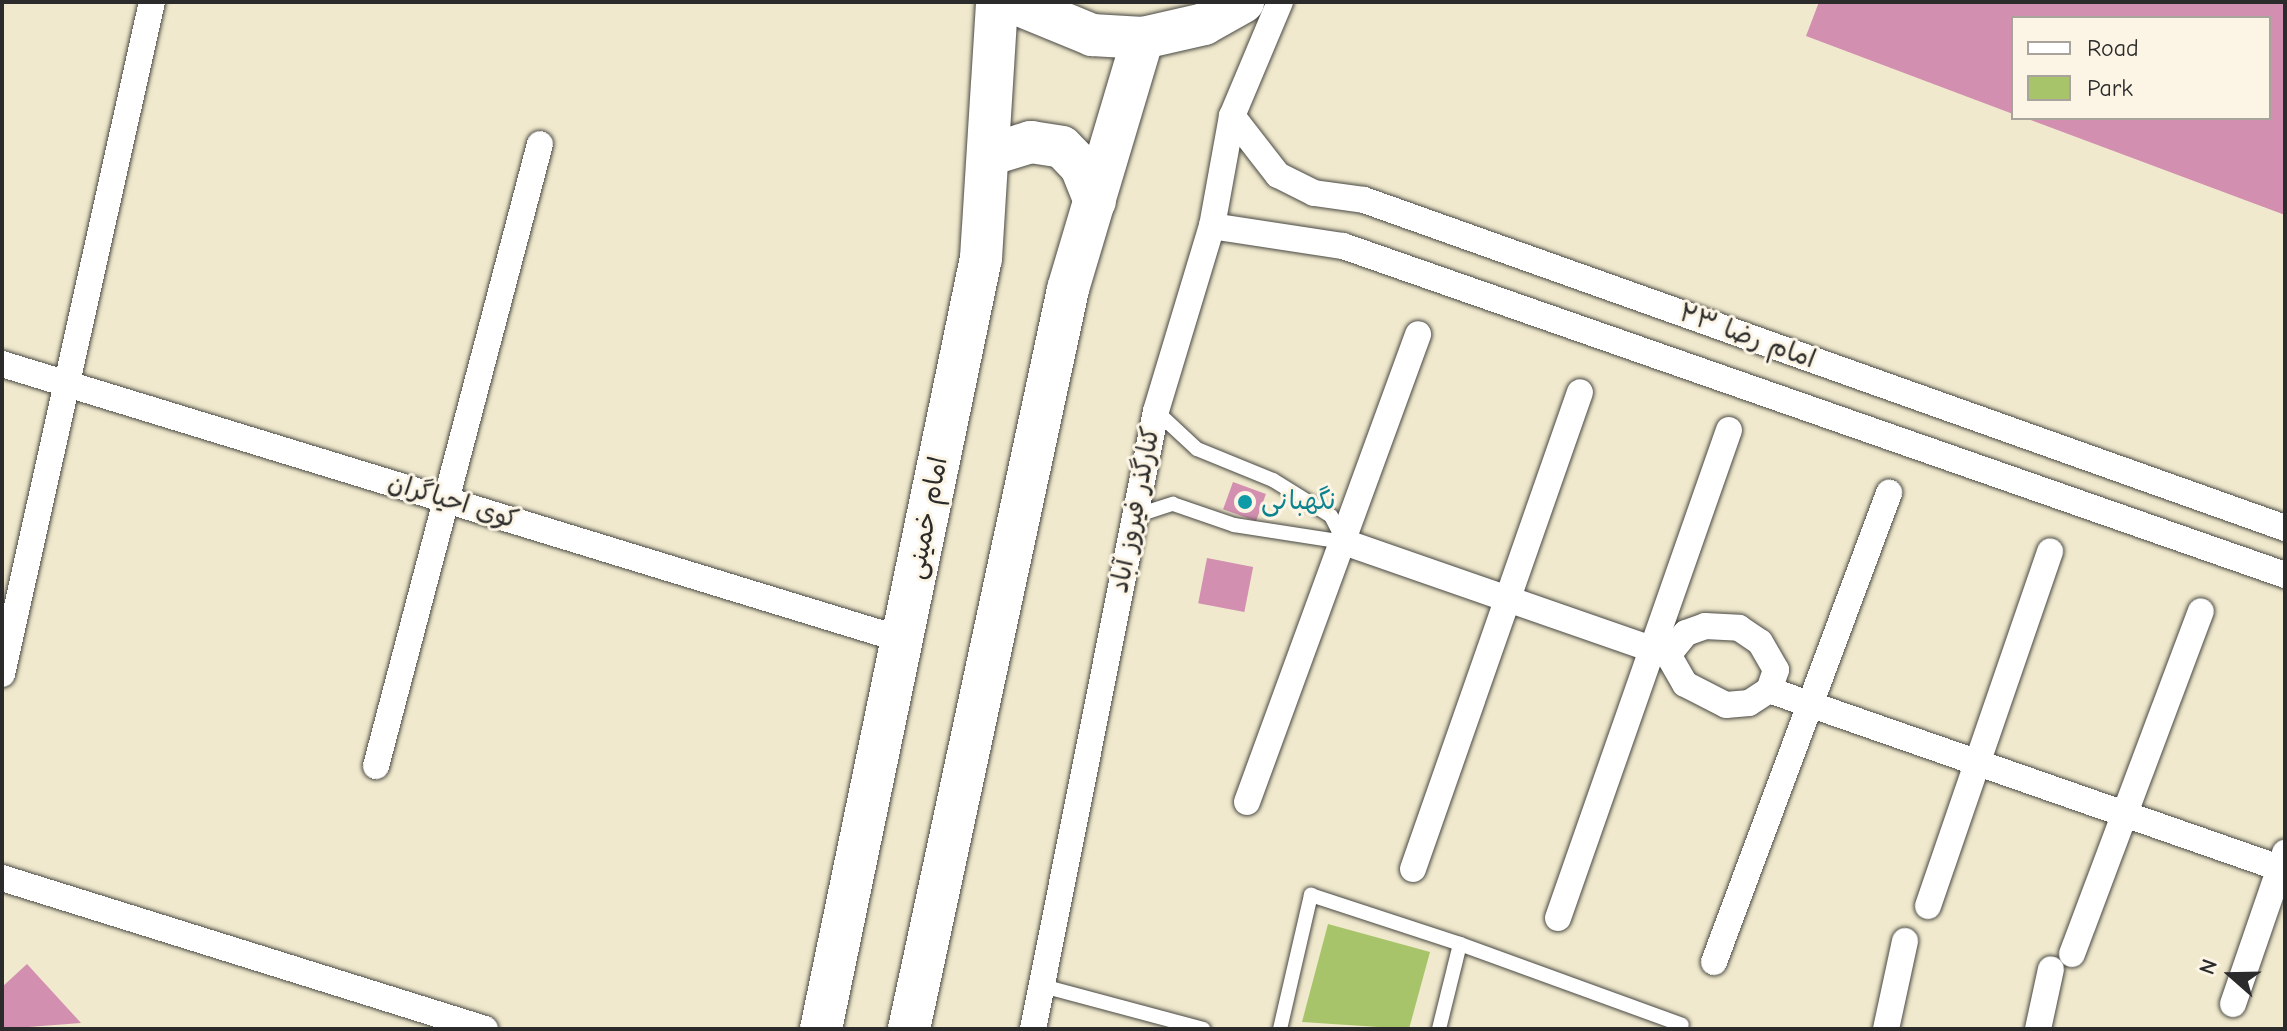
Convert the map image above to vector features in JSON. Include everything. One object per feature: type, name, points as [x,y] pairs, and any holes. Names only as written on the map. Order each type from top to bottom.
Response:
[{"type":"main road","name":"امام خمینی","points":[[821,1029],[981,258],[992,154],[997,2]]},
{"type":"main road","points":[[1012,2],[1092,35],[1143,38],[1204,24],[1243,2]]},
{"type":"main road","points":[[909,1029],[1068,289],[1143,38]]},
{"type":"main road","points":[[992,154],[1031,142],[1062,147],[1081,167],[1095,201]]},
{"type":"street","points":[[2,674],[70,385],[152,2]]},
{"type":"street","name":"کنارگذر فیروز آباد","points":[[1033,1029],[1156,411],[1212,226],[1232,116],[1280,2]]},
{"type":"street","name":"امام رضا ۲۳","points":[[1232,116],[1278,175],[1314,193],[1364,200],[2285,528]]},
{"type":"street","points":[[376,766],[540,144]]},
{"type":"street","name":"امام رضا ۲۳","points":[[1212,226],[1343,246],[2285,575]]},
{"type":"street","points":[[1247,802],[1418,334]]},
{"type":"street","name":"کوی احیاگران","points":[[2,364],[903,640]]},
{"type":"street","points":[[1413,869],[1580,392]]},
{"type":"street","points":[[1558,918],[1658,651],[1729,430]]},
{"type":"street","points":[[1714,962],[1889,493]]},
{"type":"street","points":[[1344,542],[1658,651],[1671,669],[1702,698],[1749,703],[1769,690],[1776,670],[1770,657],[1739,628],[1695,629],[1658,651]]},
{"type":"street","points":[[1928,906],[2050,551]]},
{"type":"street","points":[[2038,1029],[2061,962],[2126,815],[2201,611]]},
{"type":"street","points":[[1769,690],[2126,815],[2283,863],[2233,1004]]},
{"type":"street","points":[[2,878],[485,1029]]},
{"type":"street","points":[[1886,1029],[1905,941]]},
{"type":"lane","points":[[1156,411],[1197,449],[1273,480],[1331,516],[1344,542]]},
{"type":"lane","points":[[1135,516],[1173,504],[1234,525],[1344,542]]},
{"type":"lane","points":[[1280,1029],[1311,895],[1460,944],[1682,1025]]},
{"type":"lane","points":[[1439,1029],[1460,944]]},
{"type":"lane","points":[[1043,986],[1203,1029]]},
{"type":"green space","points":[[1328,924],[1430,952],[1409,1029],[1302,1022]]},
{"type":"building","points":[[1819,2],[2285,2],[2285,215],[2030,120],[2271,120],[2271,16],[2011,16],[2011,113],[1806,36]]},
{"type":"building","name":"نگهبانی","points":[[1233,482],[1266,494],[1256,521],[1223,509]]},
{"type":"building","points":[[1207,558],[1253,567],[1244,612],[1198,603]]},
{"type":"building","points":[[27,964],[81,1023],[2,1029],[2,987]]},
{"type":"place","name":"نگهبانی","points":[[1245,502]]}]
